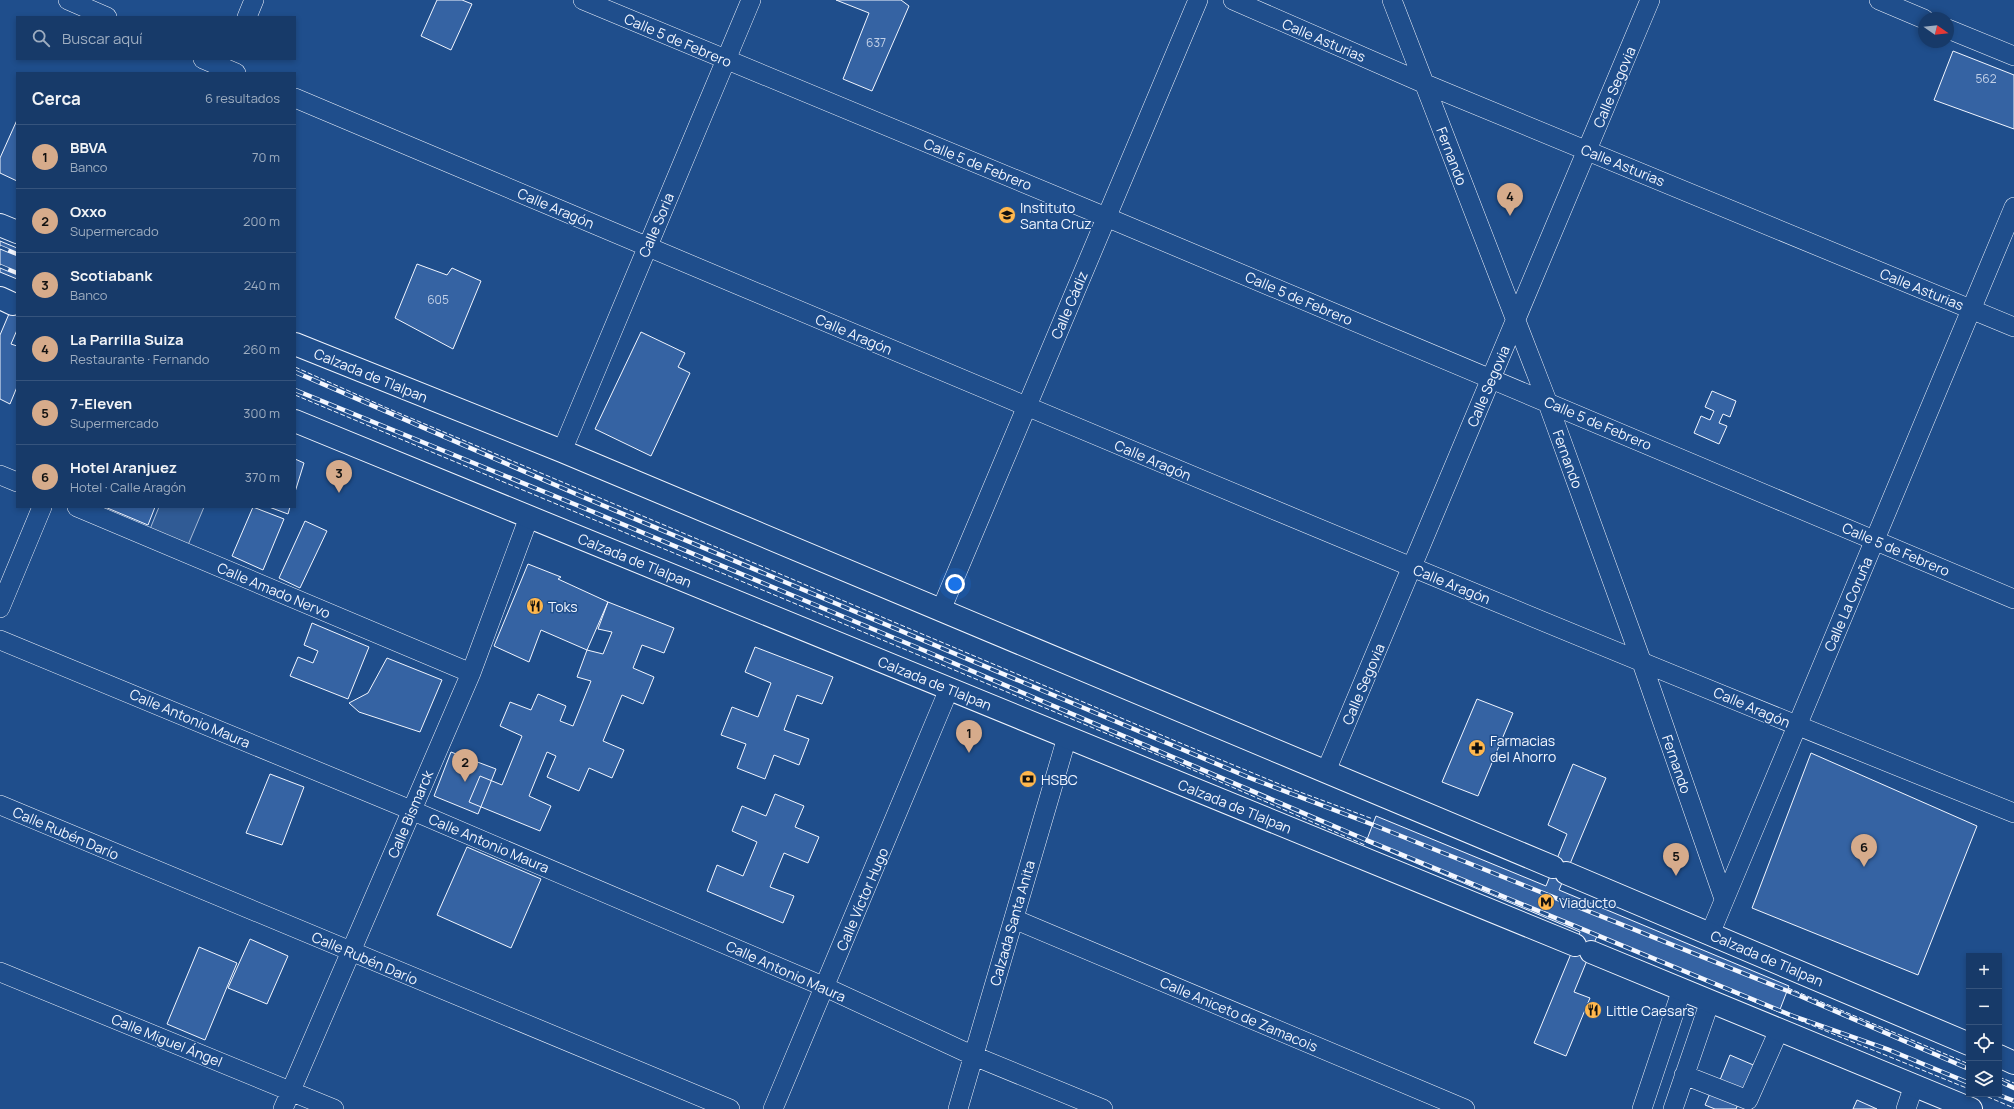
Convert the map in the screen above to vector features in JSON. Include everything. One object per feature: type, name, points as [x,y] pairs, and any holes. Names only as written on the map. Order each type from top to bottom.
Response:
[{"type":"highway","points":[[0,225],[16,232]]},
{"type":"highway","name":"Calzada de Tlalpan","points":[[296,344],[562,451],[1326,771],[1966,1043]]},
{"type":"highway","name":"Calzada de Tlalpan","points":[[296,421],[1971,1109]]},
{"type":"highway","points":[[2002,1051],[2014,1053]]},
{"type":"highway","points":[[2002,1057],[2014,1062]]},
{"type":"street","points":[[68,0],[105,16]]},
{"type":"street","points":[[247,16],[254,0]]},
{"type":"street","name":"Calle 5 de Febrero","points":[[583,0],[726,61],[1106,217],[1547,401],[2014,599]]},
{"type":"street","name":"Calle Soria","points":[[562,451],[751,0]]},
{"type":"street","name":"Calle Cádiz","points":[[941,610],[1198,0]]},
{"type":"street","name":"Calle Asturias","points":[[1233,0],[1423,83],[2014,327]]},
{"type":"street","name":"Fernando","points":[[1392,0],[1547,401],[1641,660],[1724,899]]},
{"type":"street","name":"Calle Segovia","points":[[1326,771],[1650,0]]},
{"type":"street","points":[[1879,0],[1918,16]]},
{"type":"street","points":[[1954,31],[2014,56]]},
{"type":"street","points":[[206,60],[229,68]]},
{"type":"street","name":"Calle Aragón","points":[[296,98],[1026,407],[1641,660],[1796,726],[2014,814]]},
{"type":"street","name":"Calle La Coruña","points":[[1710,934],[2014,207]]},
{"type":"street","points":[[0,475],[16,482]]},
{"type":"street","points":[[0,608],[42,508]]},
{"type":"street","name":"Calle Amado Nervo","points":[[79,508],[471,672]]},
{"type":"street","name":"Calle Bismarck","points":[[283,1109],[471,672],[529,517]]},
{"type":"street","name":"Calle Antonio Maura","points":[[0,640],[411,810],[825,987],[974,1056],[1103,1109]]},
{"type":"street","name":"Calle Víctor Hugo","points":[[773,1109],[949,689]]},
{"type":"street","name":"Calzada Santa Anita","points":[[958,1109],[1067,737]]},
{"type":"street","name":"Calle Rubén Darío","points":[[0,805],[730,1109]]},
{"type":"street","name":"Calle Aniceto de Zamacois","points":[[1014,919],[1465,1109]]},
{"type":"street","name":"Calle Miguel Ángel","points":[[0,972],[334,1109]]},
{"type":"street","points":[[1642,1109],[1682,990]]},
{"type":"street","points":[[1673,1109],[1710,1001]]},
{"type":"street","points":[[1684,1075],[1748,1100],[1779,1030]]},
{"type":"street","points":[[1906,1109],[1914,1086]]},
{"type":"shaded area","points":[[159,508],[204,508],[188,545],[150,529]]},
{"type":"building","points":[[437,0],[462,0],[472,4],[451,50],[421,36]]},
{"type":"building","points":[[836,0],[901,0],[909,6],[872,91],[843,79],[869,13]]},
{"type":"building","points":[[1953,51],[2014,75],[2014,129],[1934,100]]},
{"type":"building","points":[[16,122],[16,181],[0,173],[0,158]]},
{"type":"building","points":[[0,241],[16,248],[16,279],[0,272]]},
{"type":"building","points":[[417,264],[447,275],[452,268],[481,281],[453,349],[395,318]]},
{"type":"building","points":[[16,297],[16,332],[11,344],[16,346],[16,389],[10,404],[0,399],[0,335]]},
{"type":"building","points":[[641,332],[685,353],[678,367],[690,373],[651,456],[595,429]]},
{"type":"building","points":[[1712,391],[1736,401],[1730,417],[1723,414],[1719,423],[1727,426],[1719,444],[1694,433],[1701,416],[1710,420],[1714,411],[1705,407]]},
{"type":"building","points":[[296,459],[304,463],[296,489]]},
{"type":"building","points":[[107,508],[155,508],[148,525]]},
{"type":"building","points":[[253,508],[284,519],[263,570],[232,556]]},
{"type":"building","points":[[272,508],[290,508],[288,514]]},
{"type":"building","points":[[305,521],[327,531],[300,588],[279,578]]},
{"type":"building","points":[[528,564],[561,577],[558,579],[608,602],[587,650],[541,630],[529,662],[494,646]]},
{"type":"building","points":[[608,602],[674,628],[664,653],[642,645],[633,668],[654,677],[643,704],[622,695],[603,741],[624,750],[612,778],[589,768],[579,791],[547,777],[556,756],[547,752],[529,796],[551,806],[540,831],[469,802],[480,776],[502,785],[522,736],[500,726],[510,702],[531,710],[538,694],[566,706],[560,721],[573,726],[591,681],[577,677],[587,650],[603,654],[612,632],[598,629]]},
{"type":"building","points":[[312,623],[369,647],[348,699],[290,676],[298,657],[313,663],[318,651],[304,645]]},
{"type":"building","points":[[755,647],[833,677],[822,704],[797,695],[784,730],[809,739],[799,765],[774,755],[765,779],[737,768],[746,744],[721,735],[732,707],[758,717],[771,683],[745,672]]},
{"type":"building","points":[[387,658],[442,680],[420,732],[359,712],[349,703],[368,693]]},
{"type":"building","name":"Farmacias del Ahorro","points":[[1477,699],[1513,713],[1478,796],[1442,782]]},
{"type":"building","points":[[451,752],[496,769],[478,814],[434,796]]},
{"type":"building","points":[[1811,753],[1977,826],[1918,975],[1752,908]]},
{"type":"building","points":[[1573,764],[1606,778],[1559,890],[1789,986],[1779,1012],[1597,936],[1574,992],[1590,998],[1566,1056],[1534,1043],[1580,932],[1366,842],[1376,816],[1546,886],[1567,834],[1548,825]]},
{"type":"building","points":[[270,774],[304,787],[282,845],[246,833]]},
{"type":"building","points":[[775,794],[804,806],[795,827],[819,837],[808,863],[784,853],[770,887],[794,896],[783,923],[707,891],[717,865],[743,876],[757,842],[732,831],[742,806],[766,816]]},
{"type":"building","points":[[467,847],[541,879],[511,948],[437,915]]},
{"type":"building","points":[[250,939],[288,956],[267,1004],[228,988]]},
{"type":"building","points":[[199,947],[237,963],[205,1040],[167,1024]]},
{"type":"building","points":[[1730,1055],[1758,1067],[1743,1092],[1736,1109],[1715,1109],[1705,1105],[1716,1079],[1720,1080]]},
{"type":"building","points":[[1857,1100],[1877,1109],[1853,1109]]},
{"type":"railway","points":[[0,247],[16,254]]},
{"type":"railway","points":[[0,266],[16,273]]},
{"type":"railway","points":[[296,372],[583,497],[1250,778],[1371,824],[1800,996],[1966,1068]]},
{"type":"railway","points":[[296,390],[579,506],[923,650],[1364,839],[1793,1016],[1887,1049],[1966,1082]]},
{"type":"railway","points":[[2002,1082],[2014,1088]]},
{"type":"railway","points":[[2002,1096],[2014,1101]]},
{"type":"fence","points":[[296,367],[387,408],[1178,742],[1289,788],[1373,819]]},
{"type":"fence","points":[[296,395],[1170,760],[1365,845]]},
{"type":"fence","points":[[1788,988],[1966,1063]]},
{"type":"fence","points":[[1779,1012],[1966,1088]]},
{"type":"fence","points":[[2002,1078],[2014,1083]]},
{"type":"fence","points":[[1988,1097],[2014,1108]]},
{"type":"place","name":"Instituto Santa Cruz","points":[[1007,215]]},
{"type":"place","name":"La Parrilla Suiza","points":[[1510,216]]},
{"type":"place","name":"Scotiabank","points":[[339,493]]},
{"type":"place","name":"Toks","points":[[535,606]]},
{"type":"place","name":"Farmacias del Ahorro","points":[[1477,748]]},
{"type":"place","name":"BBVA","points":[[969,753]]},
{"type":"place","name":"HSBC","points":[[1028,779]]},
{"type":"place","name":"Oxxo","points":[[465,782]]},
{"type":"place","name":"Hotel Aranjuez","points":[[1864,867]]},
{"type":"place","name":"7-Eleven","points":[[1676,876]]},
{"type":"place","name":"Viaducto","points":[[1546,902]]},
{"type":"place","name":"Little Caesars","points":[[1593,1010]]}]
